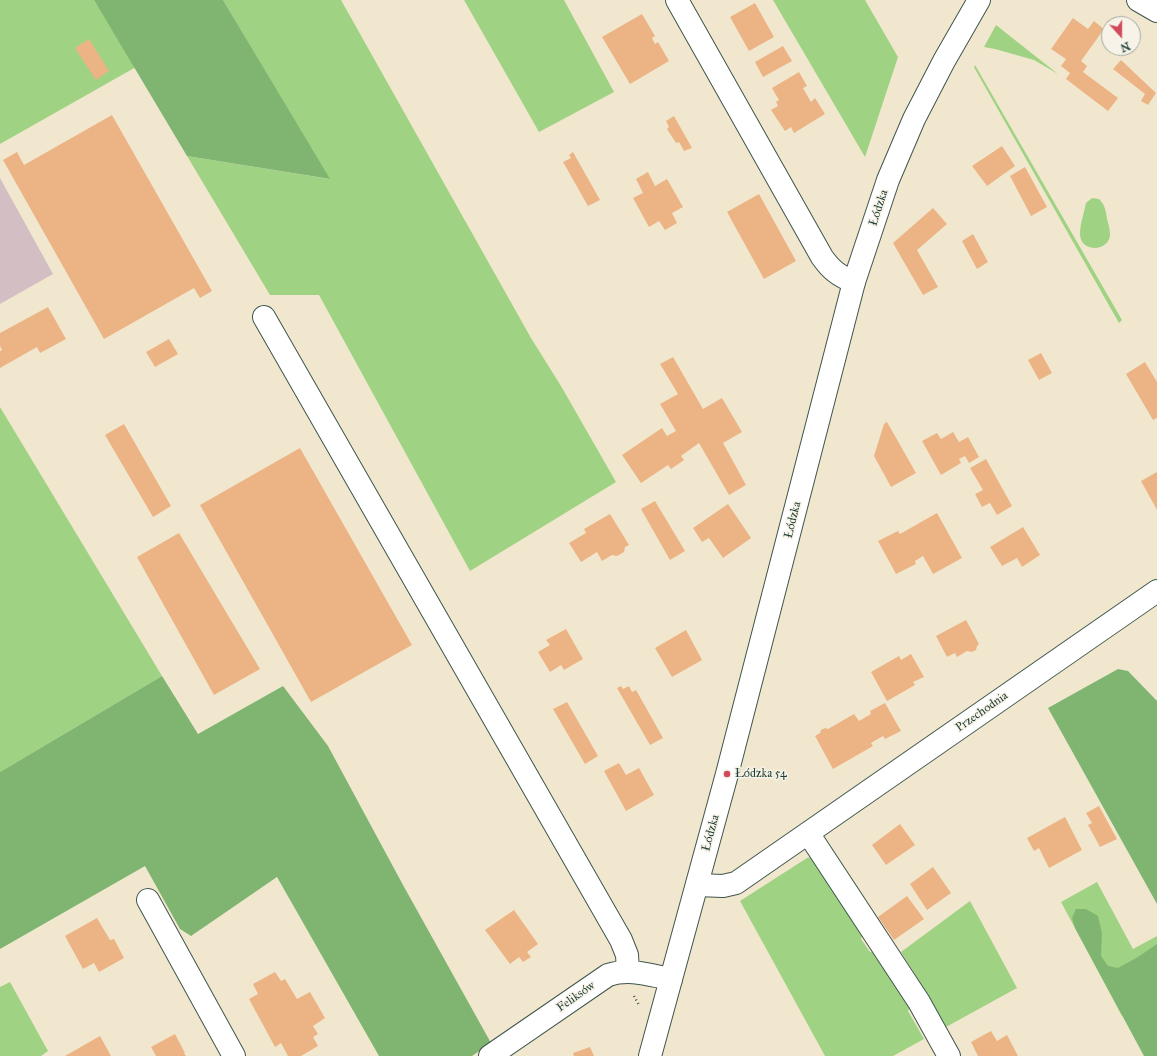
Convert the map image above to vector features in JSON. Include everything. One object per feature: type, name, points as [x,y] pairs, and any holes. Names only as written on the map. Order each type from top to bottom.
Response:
[{"type":"street","points":[[677,0],[822,257],[830,268],[842,277],[854,282]]},
{"type":"street","name":"Łódzka","points":[[650,1056],[727,774],[854,282],[888,180],[911,126],[944,61],[979,0]]},
{"type":"street","points":[[1138,0],[1157,11]]},
{"type":"street","points":[[264,317],[621,940],[627,955],[628,971]]},
{"type":"street","name":"Przechodnia","points":[[697,885],[723,886],[736,883],[1157,591]]},
{"type":"street","points":[[808,833],[915,995],[948,1056]]},
{"type":"street","points":[[148,900],[234,1056]]},
{"type":"street","name":"Feliksów","points":[[490,1056],[608,975],[628,971],[671,979]]},
{"type":"shaded area","points":[[0,178],[53,274],[0,304]]},
{"type":"green space","points":[[0,0],[94,0],[136,67],[0,144]]},
{"type":"green space","points":[[94,0],[223,0],[330,179],[187,156]]},
{"type":"green space","points":[[223,0],[341,0],[531,338],[561,386],[616,482],[470,571],[319,295],[270,295],[187,156],[329,179]]},
{"type":"green space","points":[[464,0],[564,0],[614,92],[539,132]]},
{"type":"green space","points":[[773,0],[865,0],[898,57],[865,157]]},
{"type":"green space","points":[[996,25],[1058,74],[1034,60],[984,47]]},
{"type":"green space","points":[[975,65],[1122,320],[1119,323],[974,68]]},
{"type":"green space","points":[[1092,198],[1099,199],[1104,206],[1110,232],[1109,240],[1101,247],[1095,248],[1085,245],[1081,240],[1080,234],[1081,222],[1086,203]]},
{"type":"green space","points":[[0,407],[162,676],[0,772]]},
{"type":"green space","points":[[1118,669],[1128,671],[1157,701],[1157,904],[1048,708]]},
{"type":"green space","points":[[162,676],[198,734],[283,686],[328,746],[491,1043],[472,1056],[379,1056],[277,877],[191,936],[180,929],[145,866],[0,949],[0,772]]},
{"type":"green space","points":[[811,857],[864,932],[861,939],[870,952],[877,951],[911,1004],[908,1011],[924,1039],[893,1056],[825,1056],[740,901],[807,858]]},
{"type":"green space","points":[[1097,882],[1133,949],[1157,936],[1157,953],[1122,1016],[1061,902]]},
{"type":"green space","points":[[970,901],[1017,988],[946,1027],[901,952]]},
{"type":"green space","points":[[1076,909],[1086,909],[1098,916],[1102,933],[1101,956],[1108,966],[1118,968],[1157,944],[1157,1056],[1144,1056],[1075,928],[1072,918]]},
{"type":"green space","points":[[10,982],[48,1051],[41,1056],[0,1056],[0,987]]},
{"type":"building","points":[[755,3],[774,37],[749,51],[730,17]]},
{"type":"building","points":[[642,14],[655,36],[652,38],[655,44],[658,42],[669,61],[630,84],[602,37]]},
{"type":"building","points":[[1073,18],[1088,29],[1094,21],[1101,27],[1101,33],[1081,61],[1087,66],[1083,72],[1118,98],[1108,111],[1066,79],[1070,73],[1061,66],[1066,59],[1051,49]]},
{"type":"building","points":[[89,39],[109,71],[96,80],[75,48]]},
{"type":"building","points":[[783,46],[792,61],[763,77],[755,62]]},
{"type":"building","points":[[1121,60],[1156,93],[1148,105],[1141,101],[1145,94],[1113,69]]},
{"type":"building","points":[[799,72],[807,86],[803,88],[811,102],[815,98],[825,114],[794,133],[791,127],[785,131],[771,110],[778,106],[776,102],[779,100],[772,88]]},
{"type":"building","points":[[112,115],[212,291],[200,298],[194,288],[104,339],[3,160],[17,152],[24,165]]},
{"type":"building","points":[[674,116],[692,148],[684,151],[679,142],[676,143],[667,129],[669,127],[666,121]]},
{"type":"building","points":[[1002,146],[1015,166],[987,186],[972,166]]},
{"type":"building","points":[[573,152],[600,200],[588,206],[563,162],[571,158],[569,155]]},
{"type":"building","points":[[1025,167],[1047,207],[1031,216],[1010,176]]},
{"type":"building","points":[[648,172],[655,186],[667,179],[683,207],[672,213],[677,223],[665,230],[659,221],[649,227],[633,198],[643,193],[636,179]]},
{"type":"building","points":[[759,194],[796,261],[764,279],[727,212]]},
{"type":"building","points":[[933,208],[947,224],[917,250],[938,287],[923,295],[893,243]]},
{"type":"building","points":[[973,234],[988,262],[977,269],[962,241]]},
{"type":"building","points":[[48,307],[66,339],[40,353],[37,347],[0,368],[0,351],[2,350],[0,346],[0,333]]},
{"type":"building","points":[[169,339],[178,354],[155,367],[146,352]]},
{"type":"building","points":[[1041,353],[1052,373],[1039,380],[1028,360]]},
{"type":"building","points":[[673,357],[703,409],[722,398],[742,432],[723,443],[746,485],[729,495],[699,443],[681,456],[684,460],[671,469],[668,465],[641,483],[622,455],[662,428],[667,436],[676,431],[660,404],[678,394],[660,364]]},
{"type":"building","points":[[1145,362],[1157,382],[1157,418],[1153,420],[1126,374]]},
{"type":"building","points":[[887,422],[916,473],[891,487],[874,456],[884,424]]},
{"type":"building","points":[[124,424],[171,506],[153,517],[105,435]]},
{"type":"building","points":[[953,432],[959,442],[968,437],[979,457],[969,463],[965,456],[959,459],[961,463],[941,475],[922,441],[937,433],[941,439]]},
{"type":"building","points":[[300,448],[412,645],[311,702],[200,505]]},
{"type":"building","points":[[986,459],[1012,506],[997,515],[990,503],[982,507],[975,494],[983,490],[970,468]]},
{"type":"building","points":[[1157,472],[1157,510],[1141,481]]},
{"type":"building","points":[[655,501],[685,551],[670,560],[641,509]]},
{"type":"building","points":[[728,504],[751,538],[723,558],[709,538],[702,542],[693,528]]},
{"type":"building","points":[[937,513],[962,558],[933,574],[923,556],[915,561],[916,564],[896,574],[878,541],[898,531],[900,534]]},
{"type":"building","points":[[610,514],[629,545],[625,547],[624,552],[617,556],[612,555],[602,561],[597,552],[581,562],[569,543],[586,533],[584,529]]},
{"type":"building","points":[[1023,527],[1040,555],[1022,567],[1017,558],[1002,566],[990,547]]},
{"type":"building","points":[[179,533],[260,669],[214,695],[137,557]]},
{"type":"building","points":[[966,620],[979,644],[976,650],[972,652],[967,651],[957,657],[955,653],[947,657],[936,636]]},
{"type":"building","points":[[566,629],[583,659],[564,670],[561,665],[550,672],[538,652],[550,645],[546,640]]},
{"type":"building","points":[[686,630],[702,660],[672,677],[655,648]]},
{"type":"building","points":[[911,654],[924,677],[913,682],[915,685],[887,701],[871,672],[899,656],[901,660]]},
{"type":"building","points":[[621,686],[623,689],[629,686],[632,692],[636,690],[663,738],[650,745],[617,688]]},
{"type":"building","points":[[567,702],[598,756],[585,764],[553,709]]},
{"type":"building","points":[[885,703],[901,731],[885,739],[883,736],[871,743],[873,746],[833,769],[815,736],[820,733],[821,730],[825,728],[828,729],[854,714],[859,721],[871,714],[870,711]]},
{"type":"building","points":[[619,763],[626,775],[639,768],[654,795],[626,811],[604,771]]},
{"type":"building","points":[[1099,806],[1117,839],[1100,847],[1088,825],[1092,823],[1086,813]]},
{"type":"building","points":[[1065,817],[1082,850],[1049,868],[1039,848],[1034,851],[1027,838]]},
{"type":"building","points":[[900,824],[915,845],[886,865],[872,845]]},
{"type":"building","points":[[933,867],[951,893],[927,910],[910,884]]},
{"type":"building","points":[[907,896],[924,919],[894,940],[878,917]]},
{"type":"building","points":[[514,910],[538,944],[527,952],[531,957],[523,962],[519,957],[510,964],[485,930]]},
{"type":"building","points":[[97,918],[110,940],[114,939],[124,958],[99,972],[94,963],[83,969],[65,936]]},
{"type":"building","points":[[275,972],[281,981],[285,979],[297,999],[310,992],[325,1018],[313,1026],[318,1034],[313,1037],[318,1046],[301,1056],[288,1056],[281,1043],[275,1047],[249,999],[258,994],[253,984]]},
{"type":"building","points":[[991,1031],[997,1041],[1007,1035],[1018,1056],[978,1056],[971,1042]]},
{"type":"building","points":[[175,1034],[186,1056],[156,1056],[151,1047]]},
{"type":"building","points":[[100,1036],[111,1056],[65,1056]]},
{"type":"building","points":[[590,1047],[594,1056],[574,1056],[573,1053]]},
{"type":"place","name":"Łódzka 54","points":[[727,774]]}]
